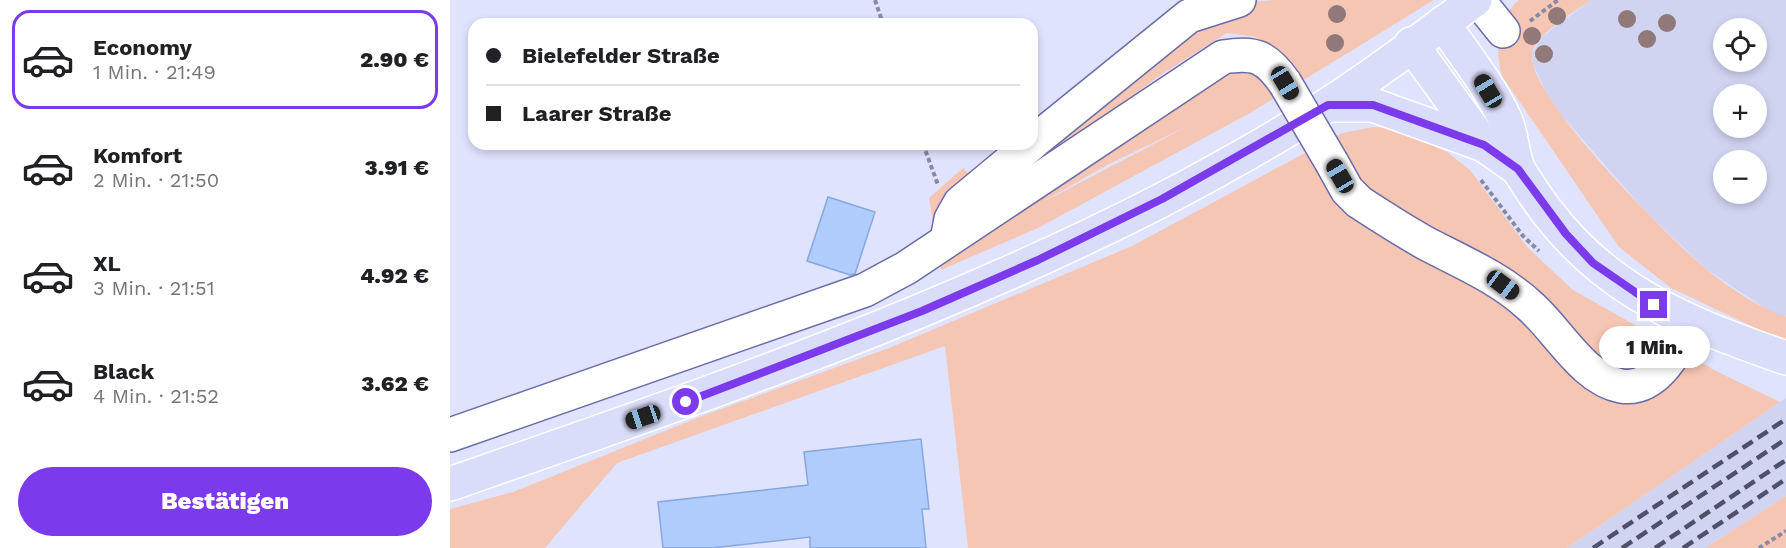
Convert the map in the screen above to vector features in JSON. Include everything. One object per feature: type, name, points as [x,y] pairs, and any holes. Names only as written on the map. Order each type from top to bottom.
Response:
[{"type":"main road","points":[[450,484],[686,402],[922,311],[1038,260],[1162,199],[1328,105],[1477,0]]},
{"type":"main road","points":[[1443,23],[1506,120],[1518,169]]},
{"type":"main road","points":[[1412,44],[1484,145]]},
{"type":"main road","points":[[1328,105],[1373,105],[1484,145],[1518,169],[1566,234],[1593,263],[1654,305],[1690,323],[1786,358]]},
{"type":"lane","points":[[1038,138],[1189,16],[1239,0]]},
{"type":"lane","points":[[1477,0],[1503,31]]},
{"type":"lane","points":[[450,435],[865,290],[906,268],[1223,57],[1244,53],[1264,59],[1285,83],[1347,190],[1359,202],[1503,285],[1531,306],[1586,366],[1606,380],[1621,386],[1639,385],[1660,372],[1680,344],[1690,323]]},
{"type":"lane","points":[[947,240],[951,219],[960,203],[1024,150]]},
{"type":"path","points":[[875,0],[881,18]]},
{"type":"path","points":[[1759,548],[1786,531]]},
{"type":"shaded area","points":[[1276,0],[1434,0],[1250,113],[1040,227],[941,270],[929,198],[963,168],[983,187],[1029,150],[1038,150],[1038,143],[1135,66],[1239,3]],"holes":[[[1227,33],[1256,37],[1288,69],[1264,83],[1256,71],[1237,64],[994,198],[1162,74]],[[1190,125],[1047,200],[1107,165]]]},
{"type":"shaded area","points":[[1519,0],[1591,0],[1548,31],[1534,47],[1532,54],[1537,75],[1552,102],[1604,166],[1687,252],[1733,289],[1786,317],[1786,339],[1764,332],[1671,288],[1619,247],[1502,76],[1498,56],[1499,35],[1506,16]]},
{"type":"shaded area","points":[[1591,0],[1786,0],[1786,317],[1772,313],[1706,269],[1646,212],[1551,103],[1533,64],[1532,53],[1543,36]]},
{"type":"shaded area","points":[[1373,127],[1413,130],[1414,137],[1447,152],[1470,170],[1528,248],[1573,290],[1720,373],[1780,402],[1567,548],[968,548],[945,346],[617,463],[545,548],[450,548],[450,509],[513,492],[702,416],[889,348],[1132,246],[1342,133]]},
{"type":"shaded area","points":[[1786,398],[1786,496],[1705,548],[1567,548]]},
{"type":"shaded area","points":[[1786,496],[1786,548],[1705,548]]},
{"type":"building","points":[[828,197],[875,212],[855,274],[850,275],[807,261]]},
{"type":"building","points":[[921,439],[929,509],[922,509],[926,548],[810,548],[810,537],[712,548],[663,548],[658,502],[808,485],[804,452]]},
{"type":"railway","points":[[1593,548],[1786,419]]},
{"type":"railway","points":[[1622,548],[1786,439]]},
{"type":"railway","points":[[1655,548],[1786,460]]},
{"type":"railway","points":[[1683,548],[1786,479]]},
{"type":"route","points":[[686,402],[922,311],[1038,260],[1162,199],[1328,105],[1373,105],[1426,122],[1484,145],[1518,169],[1566,234],[1593,263],[1654,305]]}]
